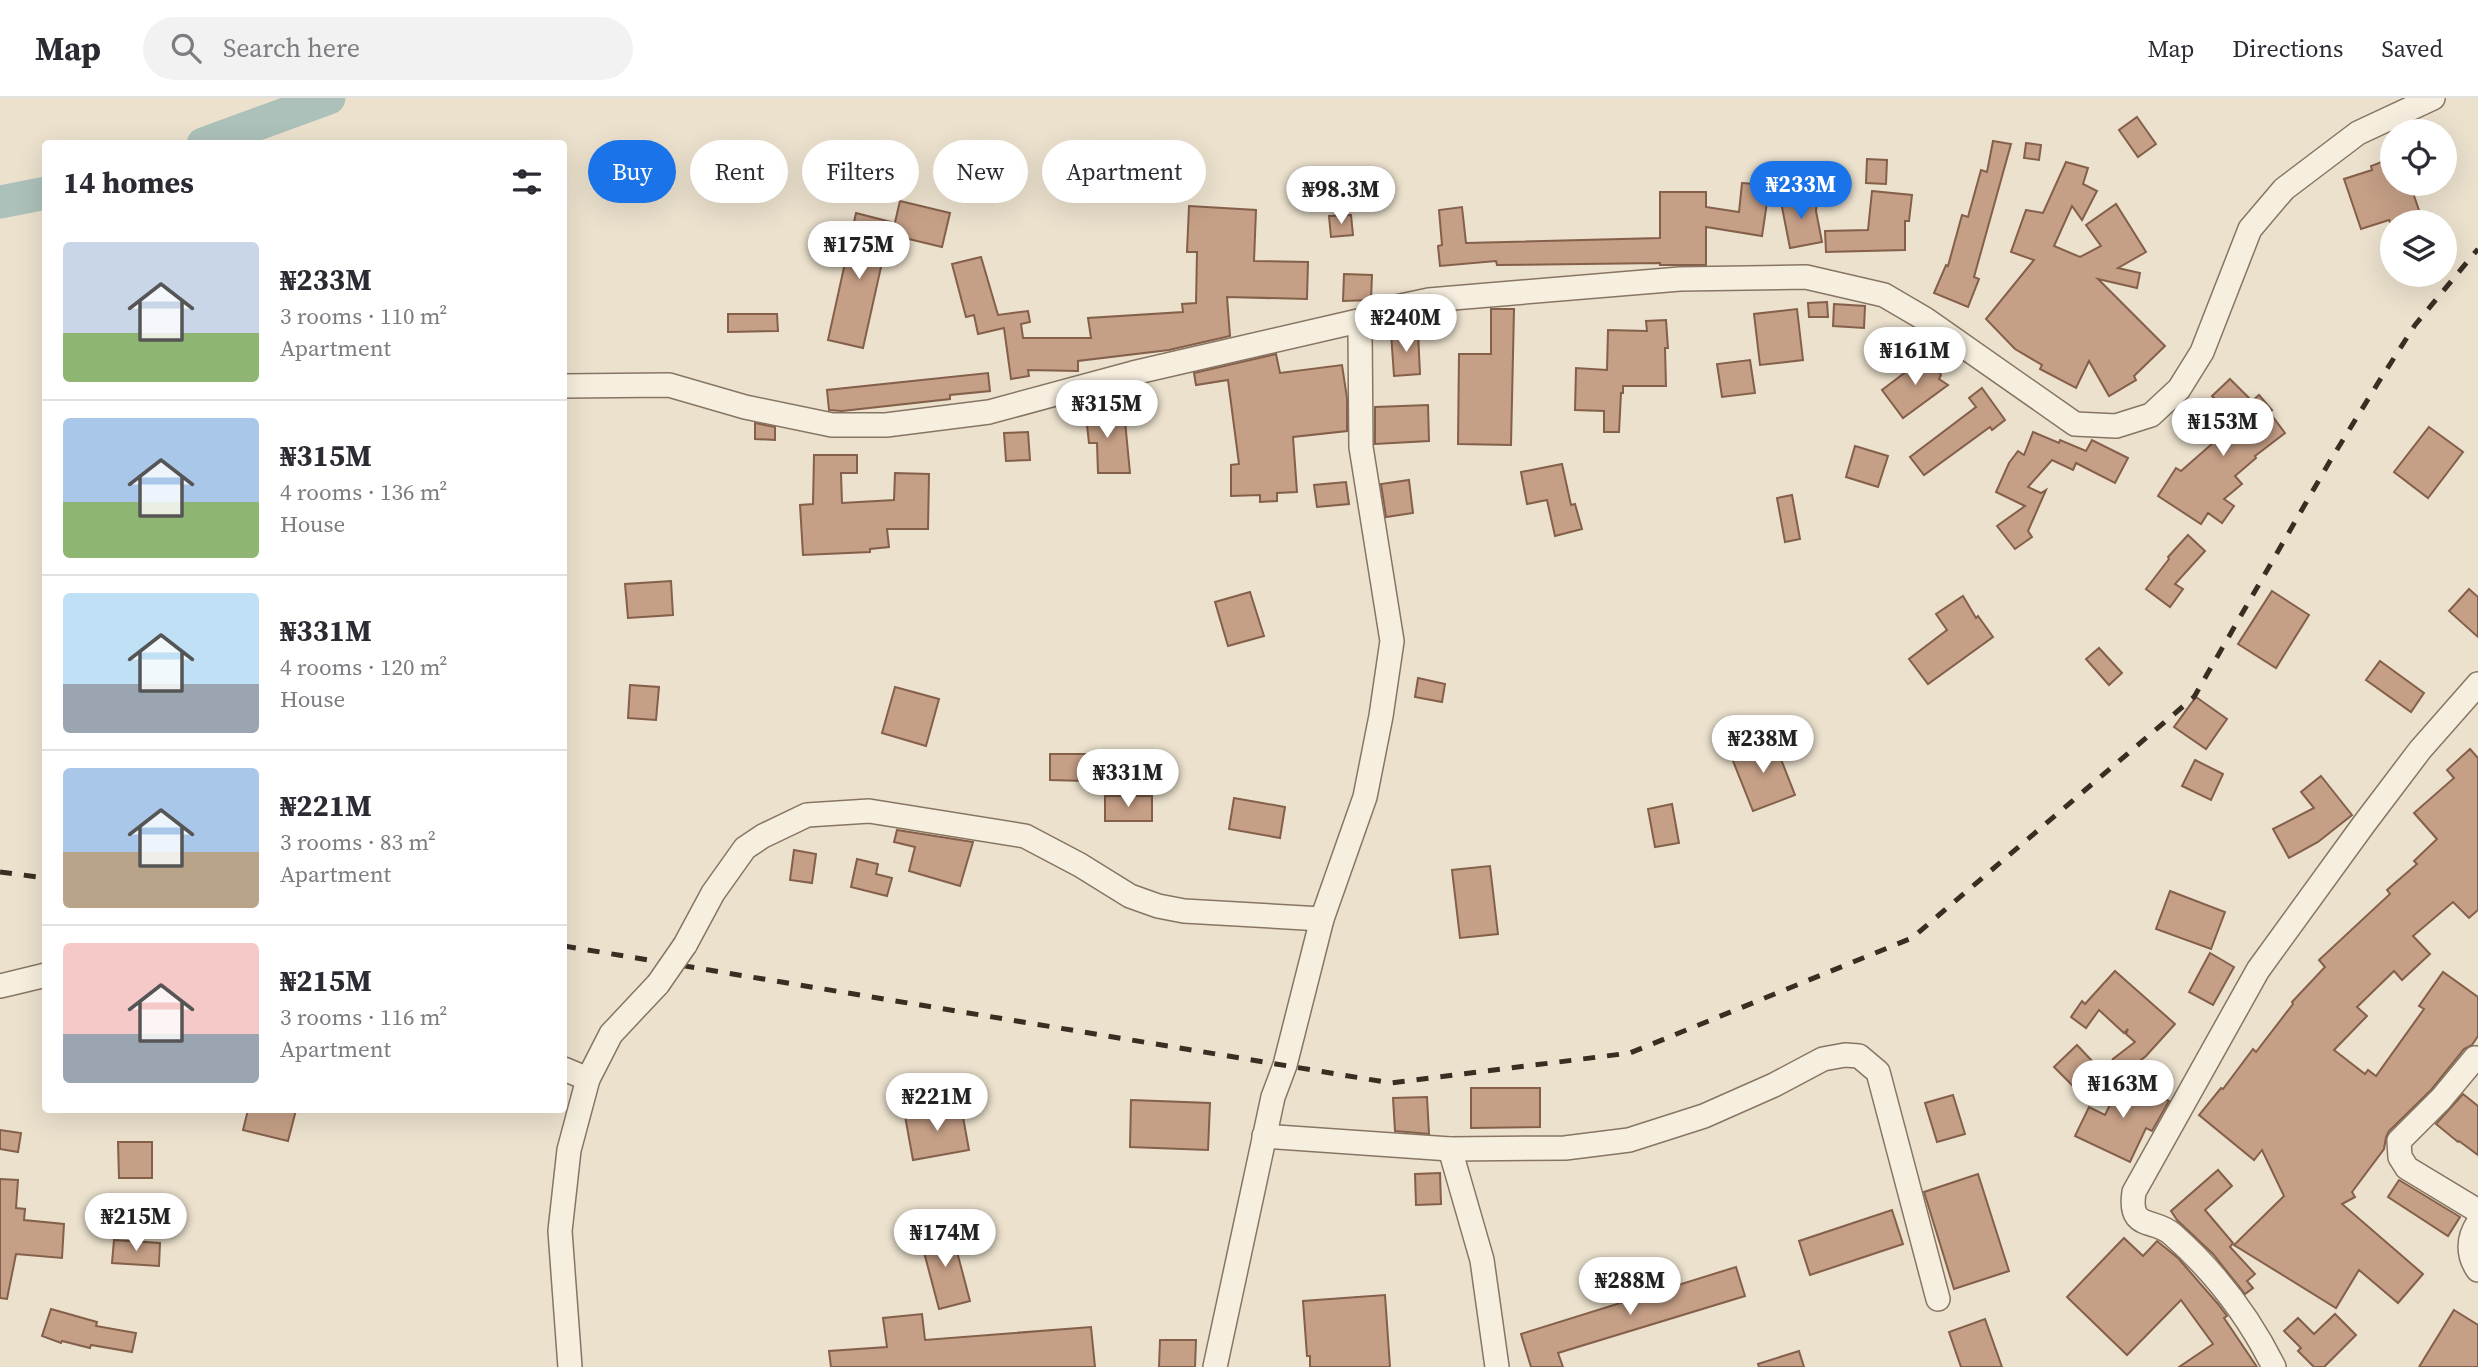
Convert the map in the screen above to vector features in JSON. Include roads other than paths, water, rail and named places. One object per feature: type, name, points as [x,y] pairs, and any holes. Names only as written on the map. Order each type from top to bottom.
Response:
[{"type":"street","points":[[567,386],[669,385],[746,407],[832,425],[886,425],[989,412],[1133,373],[1367,318],[1382,310],[1429,300],[1680,279],[1806,277],[1884,295],[1925,319],[2075,424],[2116,426],[2151,415],[2179,389],[2202,352],[2250,229],[2284,189],[2357,134],[2433,98]]},
{"type":"street","points":[[1215,1367],[1273,1097],[1284,1065],[1322,919],[1365,797],[1392,641],[1361,447],[1360,329],[1367,318]]},
{"type":"street","points":[[2274,1367],[2250,1323],[2196,1255],[2164,1227],[2146,1224],[2137,1215],[2132,1203],[2134,1192],[2258,970],[2420,750],[2478,684]]},
{"type":"street","points":[[570,1367],[560,1231],[569,1150],[587,1079],[611,1034],[658,984],[685,945],[713,894],[745,848],[763,836],[807,815],[869,811],[1025,836],[1080,865],[1130,896],[1158,906],[1184,911],[1322,919]]},
{"type":"street","points":[[0,986],[42,976]]},
{"type":"street","points":[[1265,1136],[1450,1149],[1566,1148],[1629,1140],[1704,1116],[1774,1085],[1823,1059],[1859,1056],[1878,1072],[1938,1299]]},
{"type":"street","points":[[2475,1058],[2441,1099],[2399,1142],[2400,1157],[2407,1168],[2478,1211]]},
{"type":"street","points":[[567,1070],[587,1079]]},
{"type":"street","points":[[1450,1149],[1482,1260],[1497,1367]]},
{"type":"street","points":[[2478,1223],[2470,1234],[2471,1260],[2478,1270]]},
{"type":"waterway","points":[[214,140],[329,98]]},
{"type":"waterway","points":[[0,202],[42,194]]},
{"type":"railway","points":[[567,946],[1391,1083],[1630,1053],[1912,938],[2194,697],[2378,383],[2415,325],[2478,249]]},
{"type":"railway","points":[[0,872],[42,877]]}]
